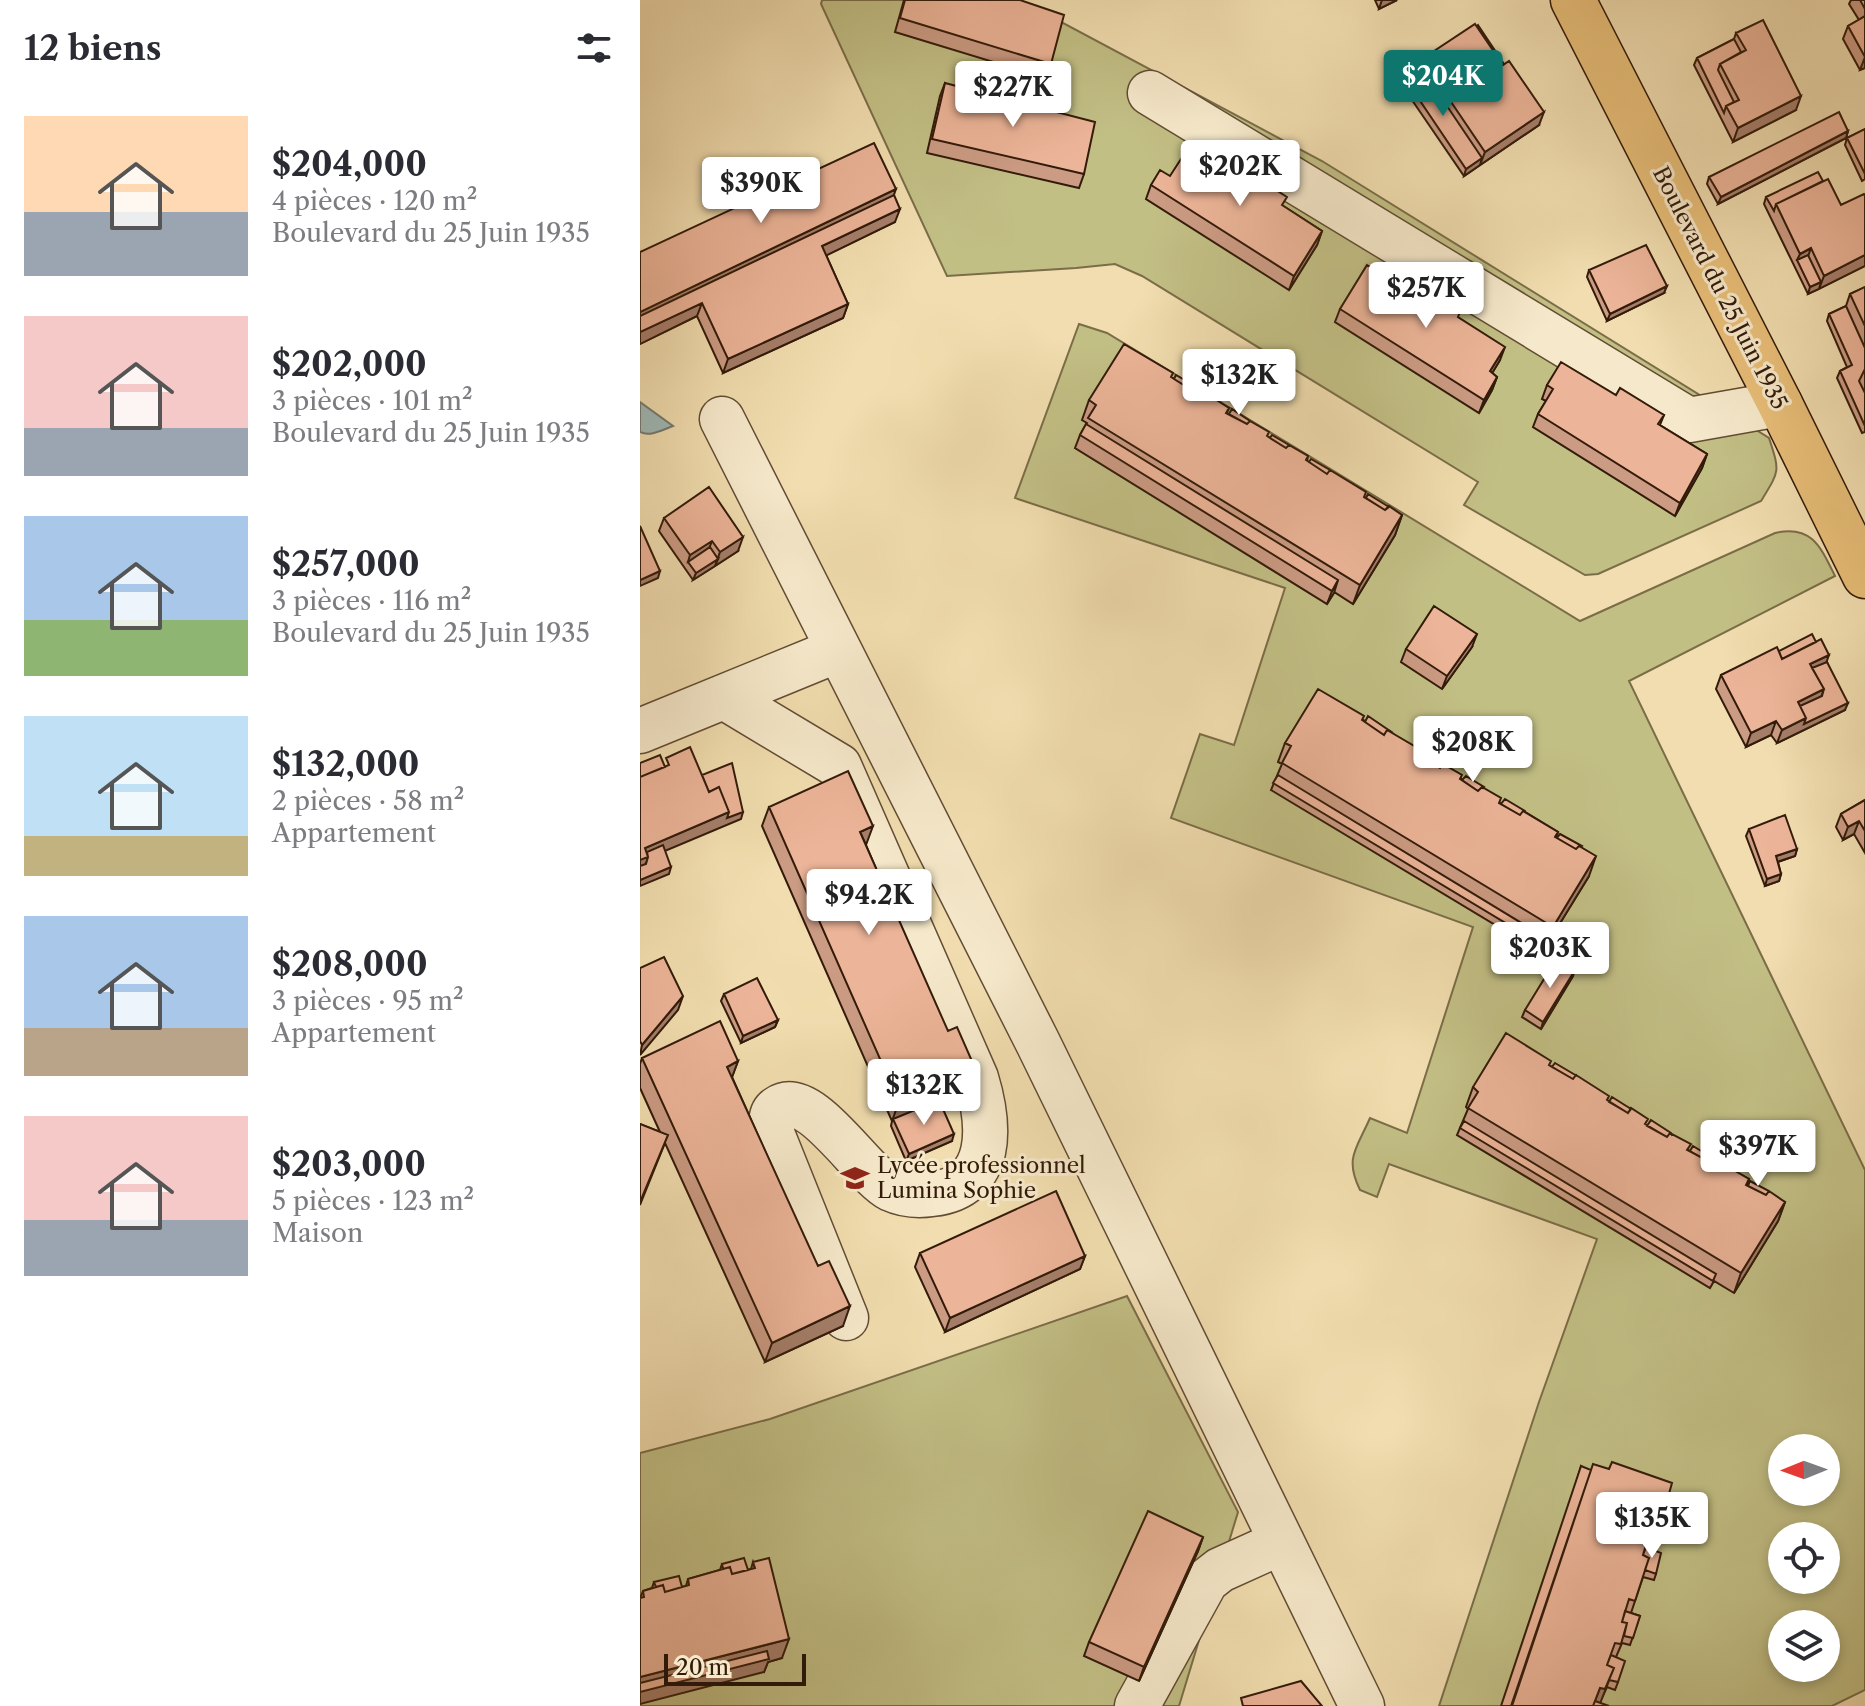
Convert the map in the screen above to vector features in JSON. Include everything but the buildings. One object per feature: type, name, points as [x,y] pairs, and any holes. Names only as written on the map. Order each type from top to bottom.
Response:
[{"type":"main road","name":"Boulevard du 25 Juin 1935","points":[[1573,0],[1862,563]]},
{"type":"street","points":[[1150,93],[1689,420],[1780,404]]},
{"type":"street","points":[[722,419],[1044,1055],[1362,1706]]},
{"type":"street","points":[[640,731],[838,650]]},
{"type":"street","points":[[724,697],[839,766],[976,1078],[984,1104],[986,1139],[980,1163],[970,1178],[957,1187],[925,1195],[903,1194],[887,1187],[871,1174],[820,1118],[804,1107],[791,1105],[776,1109],[772,1115],[773,1136],[846,1318]]},
{"type":"street","points":[[1137,1706],[1206,1581],[1220,1570],[1282,1542]]},
{"type":"shaded area","points":[[822,0],[1020,0],[1322,161],[1769,438],[1776,465],[1772,483],[1761,501],[1598,574],[1585,575],[1464,505],[1478,482],[1142,276],[1115,264],[947,276],[821,4]]},
{"type":"shaded area","points":[[1079,324],[1107,333],[1580,621],[1775,533],[1788,531],[1807,535],[1825,556],[1835,576],[1629,681],[1865,1170],[1865,1690],[1832,1706],[1439,1706],[1539,1402],[1597,1239],[1389,1164],[1377,1197],[1360,1190],[1355,1179],[1354,1153],[1370,1118],[1407,1133],[1473,927],[1171,818],[1200,734],[1234,745],[1285,588],[1015,498]]},
{"type":"shaded area","points":[[1127,1296],[1238,1512],[1179,1706],[640,1706],[640,1453],[770,1419]]},
{"type":"water","points":[[640,402],[673,426],[652,433],[640,432]]},
{"type":"place","name":"Lycée professionnel Lumina Sophie","points":[[855,1178]]}]
